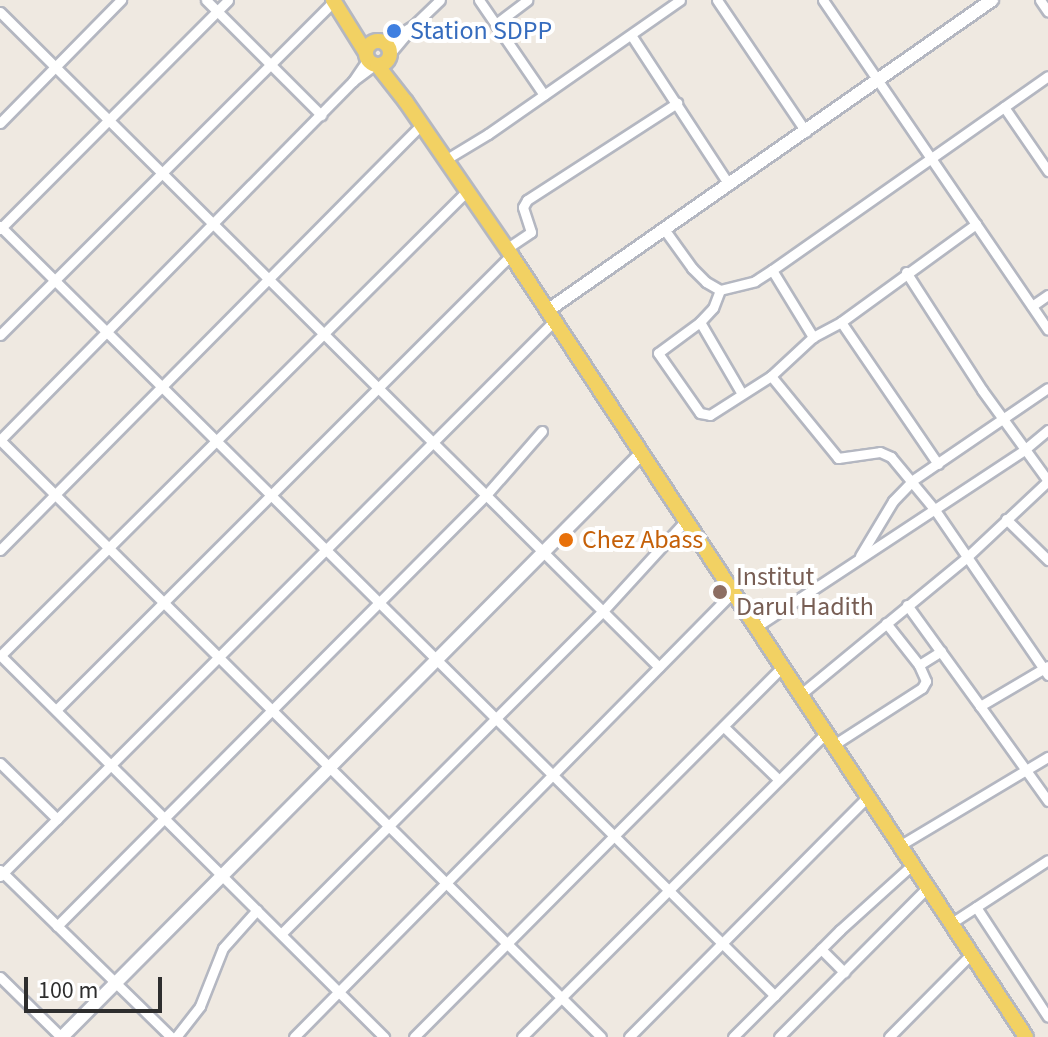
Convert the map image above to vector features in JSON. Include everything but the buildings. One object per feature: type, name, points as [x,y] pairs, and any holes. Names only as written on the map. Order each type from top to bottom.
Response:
[{"type":"main road","points":[[337,4],[378,55],[421,125],[509,252],[1026,1037]]},
{"type":"street","points":[[0,123],[121,0]]},
{"type":"street","points":[[206,0],[321,115]]},
{"type":"street","points":[[228,0],[0,227],[775,996]]},
{"type":"street","points":[[440,0],[378,55],[0,440],[601,1037]]},
{"type":"street","points":[[479,0],[544,95]]},
{"type":"street","points":[[497,23],[527,0]]},
{"type":"street","points":[[445,160],[680,0]]},
{"type":"street","points":[[717,0],[806,132]]},
{"type":"street","points":[[823,0],[1048,330]]},
{"type":"street","points":[[257,910],[223,948],[200,1006],[173,1037],[1,873],[433,442],[551,316],[664,229],[992,0]]},
{"type":"street","points":[[1040,0],[1048,12]]},
{"type":"street","points":[[0,335],[270,64],[337,4]]},
{"type":"street","points":[[0,12],[659,667]]},
{"type":"street","points":[[631,35],[729,185]]},
{"type":"street","points":[[664,229],[706,282],[720,290],[755,281],[1048,76]]},
{"type":"street","points":[[56,710],[531,232],[523,207],[527,200],[677,103]]},
{"type":"street","points":[[1004,107],[1048,171]]},
{"type":"street","points":[[0,550],[421,125]]},
{"type":"street","points":[[384,1037],[0,656],[467,191]]},
{"type":"street","points":[[720,290],[713,308],[700,322],[662,349],[659,357],[703,416],[771,376],[813,337],[841,322],[976,224]]},
{"type":"street","points":[[772,270],[813,337]]},
{"type":"street","points":[[801,694],[967,557],[1048,481],[1002,419],[906,272]]},
{"type":"street","points":[[1032,306],[1048,295]]},
{"type":"street","points":[[700,322],[742,394]]},
{"type":"street","points":[[841,322],[938,464]]},
{"type":"street","points":[[771,376],[838,458],[880,452],[891,457],[913,480],[1047,670],[980,706]]},
{"type":"street","points":[[858,560],[893,501],[913,480],[1048,388]]},
{"type":"street","points":[[756,627],[1024,450],[1048,430]]},
{"type":"street","points":[[57,926],[486,495],[542,431]]},
{"type":"street","points":[[0,977],[61,1037],[642,453]]},
{"type":"street","points":[[1006,519],[1048,560]]},
{"type":"street","points":[[281,934],[603,611],[686,520]]},
{"type":"street","points":[[294,1037],[732,593]]},
{"type":"street","points":[[907,605],[1048,801]]},
{"type":"street","points":[[522,1037],[779,780],[831,738],[922,688],[926,681],[919,665],[886,623]]},
{"type":"street","points":[[919,665],[941,651]]},
{"type":"street","points":[[414,1037],[783,666]]},
{"type":"street","points":[[724,727],[779,780]]},
{"type":"street","points":[[899,846],[1048,757]]},
{"type":"street","points":[[0,763],[57,819]]},
{"type":"street","points":[[629,1037],[868,796]]},
{"type":"street","points":[[733,1037],[821,949],[912,865]]},
{"type":"street","points":[[953,922],[1046,865]]},
{"type":"street","points":[[779,1037],[928,887]]},
{"type":"street","points":[[976,907],[1048,1017]]},
{"type":"street","points":[[821,949],[844,972]]},
{"type":"street","points":[[889,1037],[972,953]]},
{"type":"place","name":"Station SDPP","points":[[394,31]]},
{"type":"place","name":"Chez Abass","points":[[566,540]]},
{"type":"place","name":"Institut Darul Hadith","points":[[720,592]]}]
